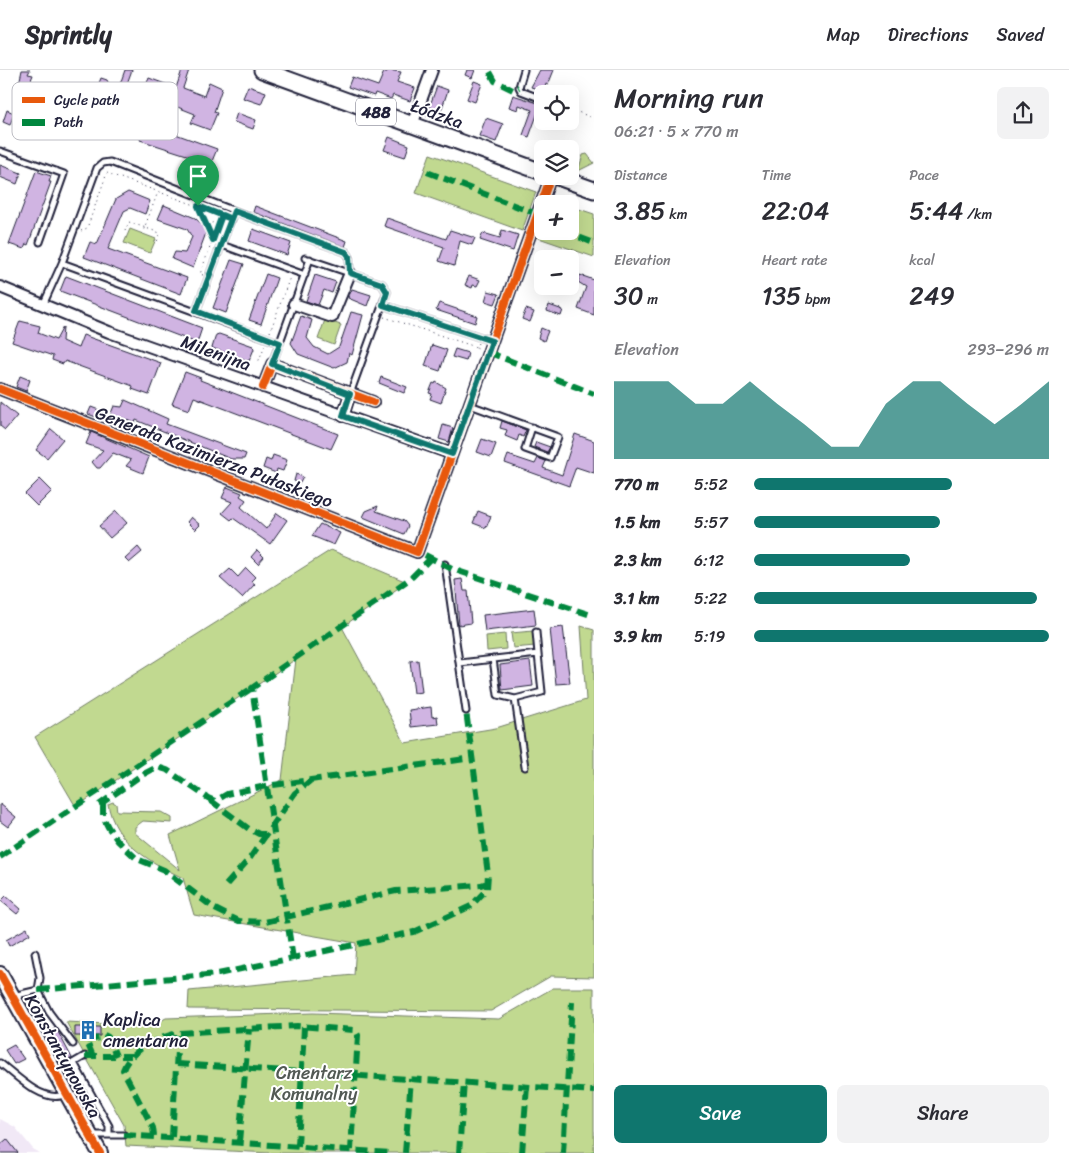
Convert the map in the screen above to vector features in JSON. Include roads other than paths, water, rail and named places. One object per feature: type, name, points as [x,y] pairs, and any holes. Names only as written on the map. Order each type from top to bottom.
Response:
[{"type":"main road","name":"Łódzka","points":[[262,70],[534,169]]},
{"type":"main road","points":[[579,185],[594,190]]},
{"type":"main road","name":"Konstantynowska","points":[[0,974],[100,1153]]},
{"type":"street","points":[[412,125],[432,70]]},
{"type":"street","points":[[452,454],[548,185]]},
{"type":"street","points":[[294,304],[332,317],[350,273]]},
{"type":"street","name":"Milenijna","points":[[0,287],[44,303],[109,332],[452,454]]},
{"type":"street","points":[[263,386],[272,364],[373,402]]},
{"type":"street","name":"Generała Kazimierza Pułaskiego","points":[[0,390],[417,552],[452,454]]},
{"type":"street","points":[[343,416],[350,394]]},
{"type":"lane","points":[[524,70],[519,87],[521,91],[534,95]]},
{"type":"lane","points":[[0,151],[64,174],[40,242]]},
{"type":"lane","points":[[44,303],[62,263],[97,168],[103,163],[110,162],[234,211],[346,252],[349,256],[350,273]]},
{"type":"lane","points":[[196,311],[234,211]]},
{"type":"lane","points":[[222,245],[304,275]]},
{"type":"lane","points":[[272,364],[308,259],[382,284],[387,292],[350,394]]},
{"type":"lane","points":[[62,263],[280,343]]},
{"type":"lane","points":[[383,305],[492,341]]},
{"type":"lane","points":[[470,405],[532,427],[558,437],[550,458],[525,448],[532,427]]},
{"type":"lane","points":[[445,564],[466,711]]},
{"type":"lane","points":[[493,659],[498,695],[514,699],[542,692],[536,632]]},
{"type":"lane","points":[[460,663],[538,654]]},
{"type":"lane","points":[[514,699],[525,766]]},
{"type":"lane","points":[[35,953],[40,978],[38,990],[49,1012],[73,1044]]},
{"type":"lane","points":[[13,996],[38,990]]},
{"type":"lane","points":[[56,1073],[85,1056]]},
{"type":"lane","points":[[0,1063],[42,1094],[53,1098],[60,1096]]},
{"type":"lane","points":[[74,1063],[109,1126],[109,1136]]},
{"type":"lane","points":[[90,1135],[124,1135]]},
{"type":"place","name":"Kaplica cmentarna","points":[[88,1030]]},
{"type":"park label","name":"Cmentarz Komunalny","points":[[314,1083]]}]
